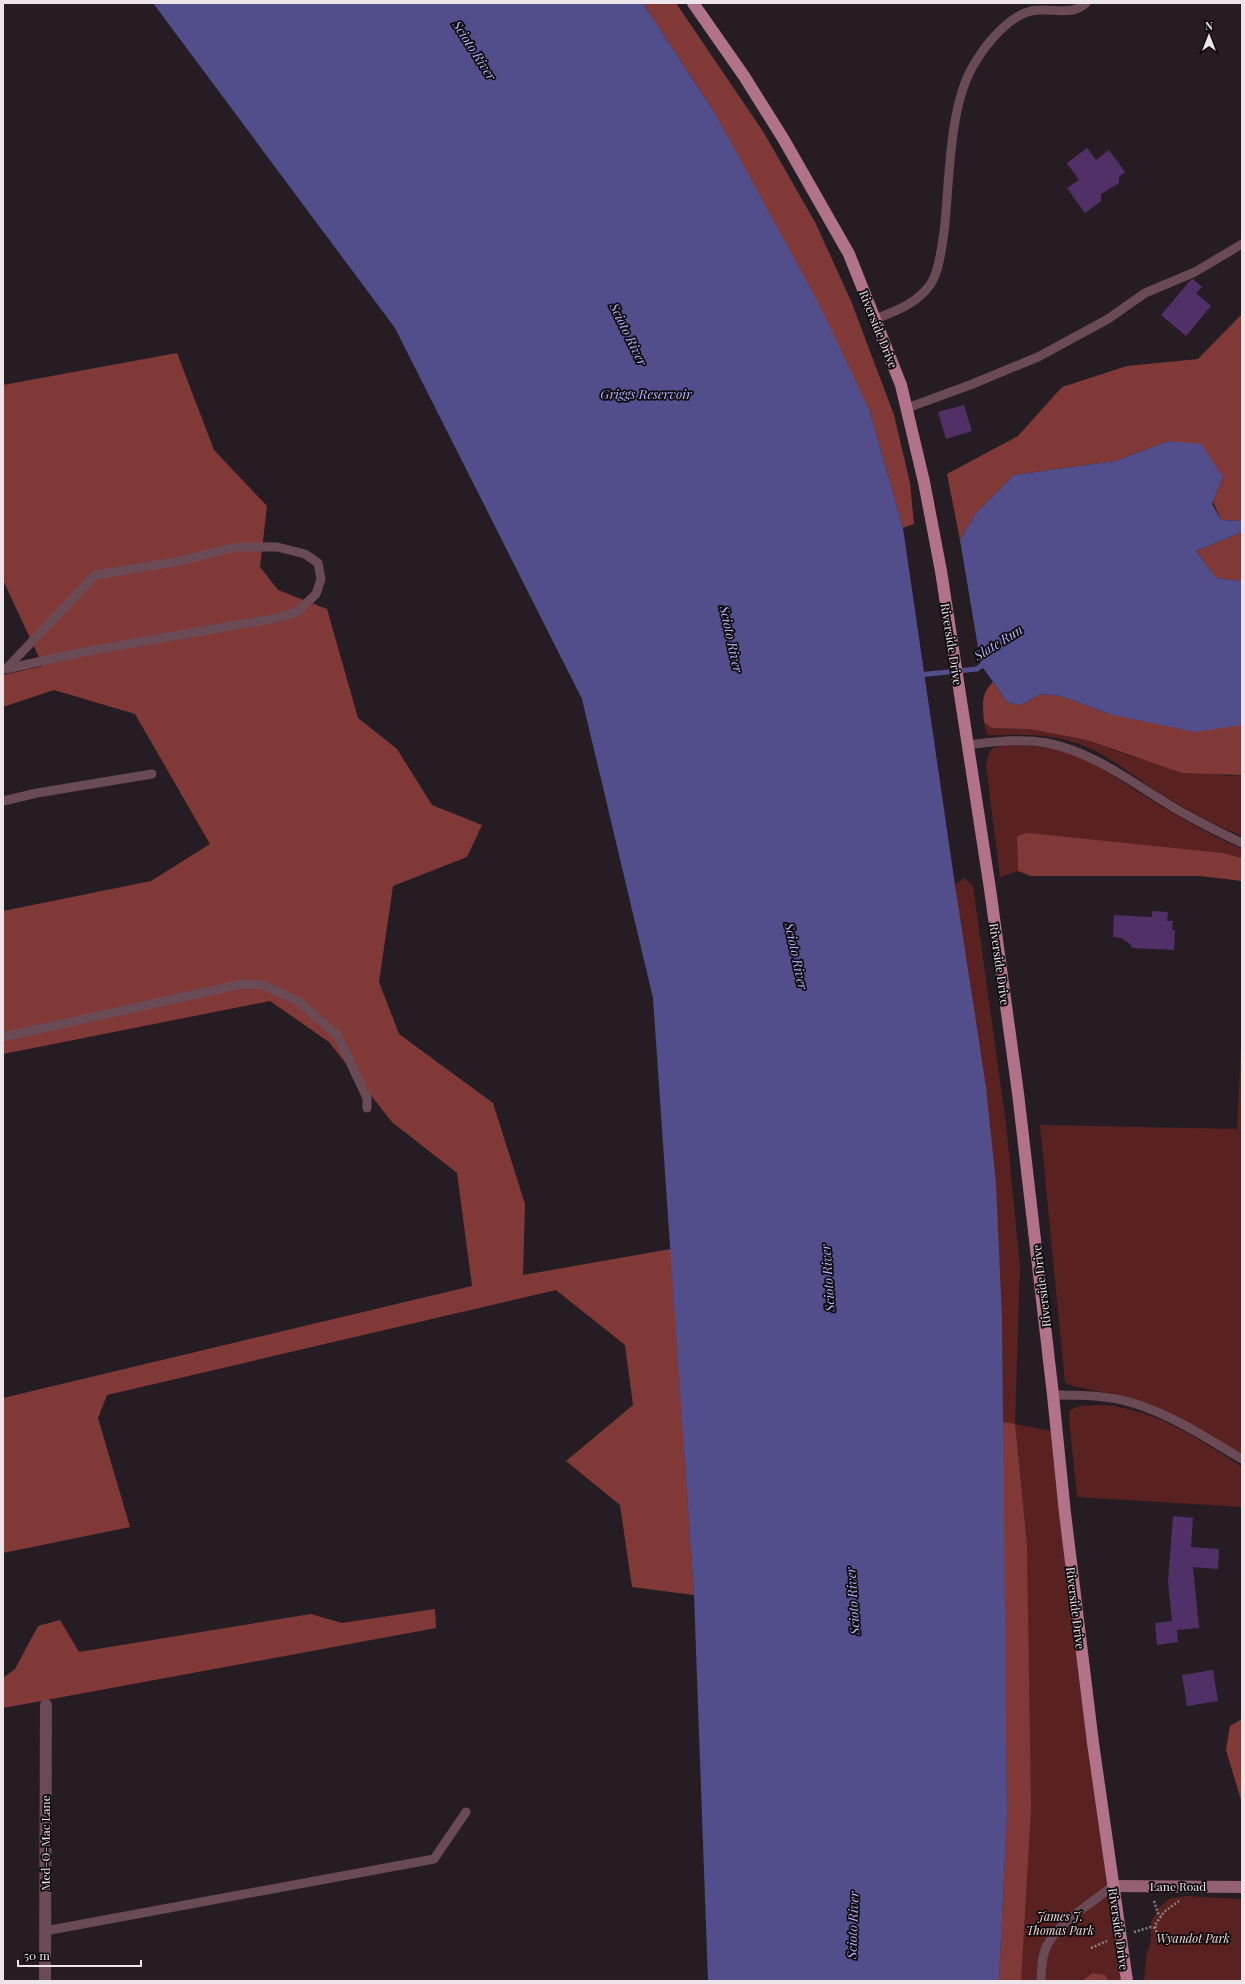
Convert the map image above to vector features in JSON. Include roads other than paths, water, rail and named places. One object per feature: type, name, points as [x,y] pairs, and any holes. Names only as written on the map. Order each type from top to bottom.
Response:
[{"type":"main road","name":"Riverside Drive","points":[[693,3],[744,76],[811,186],[848,254],[898,378],[907,408],[934,529],[1018,1093],[1065,1513],[1113,1886],[1127,1981]]},
{"type":"street","name":"Med-O-Mac Lane","points":[[45,1981],[46,1705]]},
{"type":"street","name":"Lane Road","points":[[1113,1886],[1242,1887]]},
{"type":"lane","points":[[875,319],[898,310],[915,301],[931,283],[941,253],[948,199],[952,134],[968,74],[977,59],[998,32],[1018,16],[1030,11],[1074,10],[1086,3]]},
{"type":"lane","points":[[907,408],[970,385],[1038,357],[1108,319],[1145,294],[1195,272],[1242,244]]},
{"type":"lane","points":[[236,547],[277,547],[305,554],[318,564],[321,579],[316,594],[298,611],[277,618],[83,652],[4,669],[95,575],[180,561],[236,547]]},
{"type":"lane","points":[[967,745],[999,741],[1021,741],[1046,743],[1078,752],[1110,768],[1185,814],[1242,843]]},
{"type":"lane","points":[[3,801],[36,793],[152,774]]},
{"type":"lane","points":[[3,1037],[242,984],[263,985],[298,1001],[338,1036],[367,1098],[367,1108]]},
{"type":"lane","points":[[1053,1395],[1090,1395],[1136,1404],[1176,1420],[1242,1459]]},
{"type":"lane","points":[[45,1931],[434,1858],[466,1812]]},
{"type":"lane","points":[[1041,1981],[1044,1955],[1048,1944],[1062,1926],[1113,1886]]},
{"type":"water","name":"Griggs Reservoir","points":[[153,3],[643,3],[716,115],[819,304],[869,409],[903,528],[986,1087],[996,1184],[1002,1318],[1007,1815],[999,1981],[708,1981],[694,1595],[653,998],[582,699],[395,328]]},
{"type":"water","points":[[1169,441],[1201,444],[1223,477],[1212,504],[1221,520],[1242,521],[1242,532],[1196,551],[1216,578],[1242,581],[1242,725],[1194,732],[1109,714],[1061,696],[1041,694],[1021,705],[1008,703],[981,665],[960,540],[976,513],[1014,475],[1115,461]]},
{"type":"waterway","name":"Slate Run","points":[[918,675],[977,669],[986,662]]},
{"type":"water label","name":"Scioto River","points":[[475,50]]},
{"type":"water label","name":"Scioto River","points":[[629,334]]},
{"type":"water label","name":"Scioto River","points":[[732,639]]},
{"type":"water label","name":"Scioto River","points":[[797,956]]},
{"type":"water label","name":"Scioto River","points":[[827,1278]]},
{"type":"water label","name":"Scioto River","points":[[852,1601]]},
{"type":"water label","name":"Scioto River","points":[[852,1925]]},
{"type":"park label","name":"James J. Thomas Park","points":[[1060,1923]]},
{"type":"park label","name":"Wyandot Park","points":[[1193,1938]]}]
